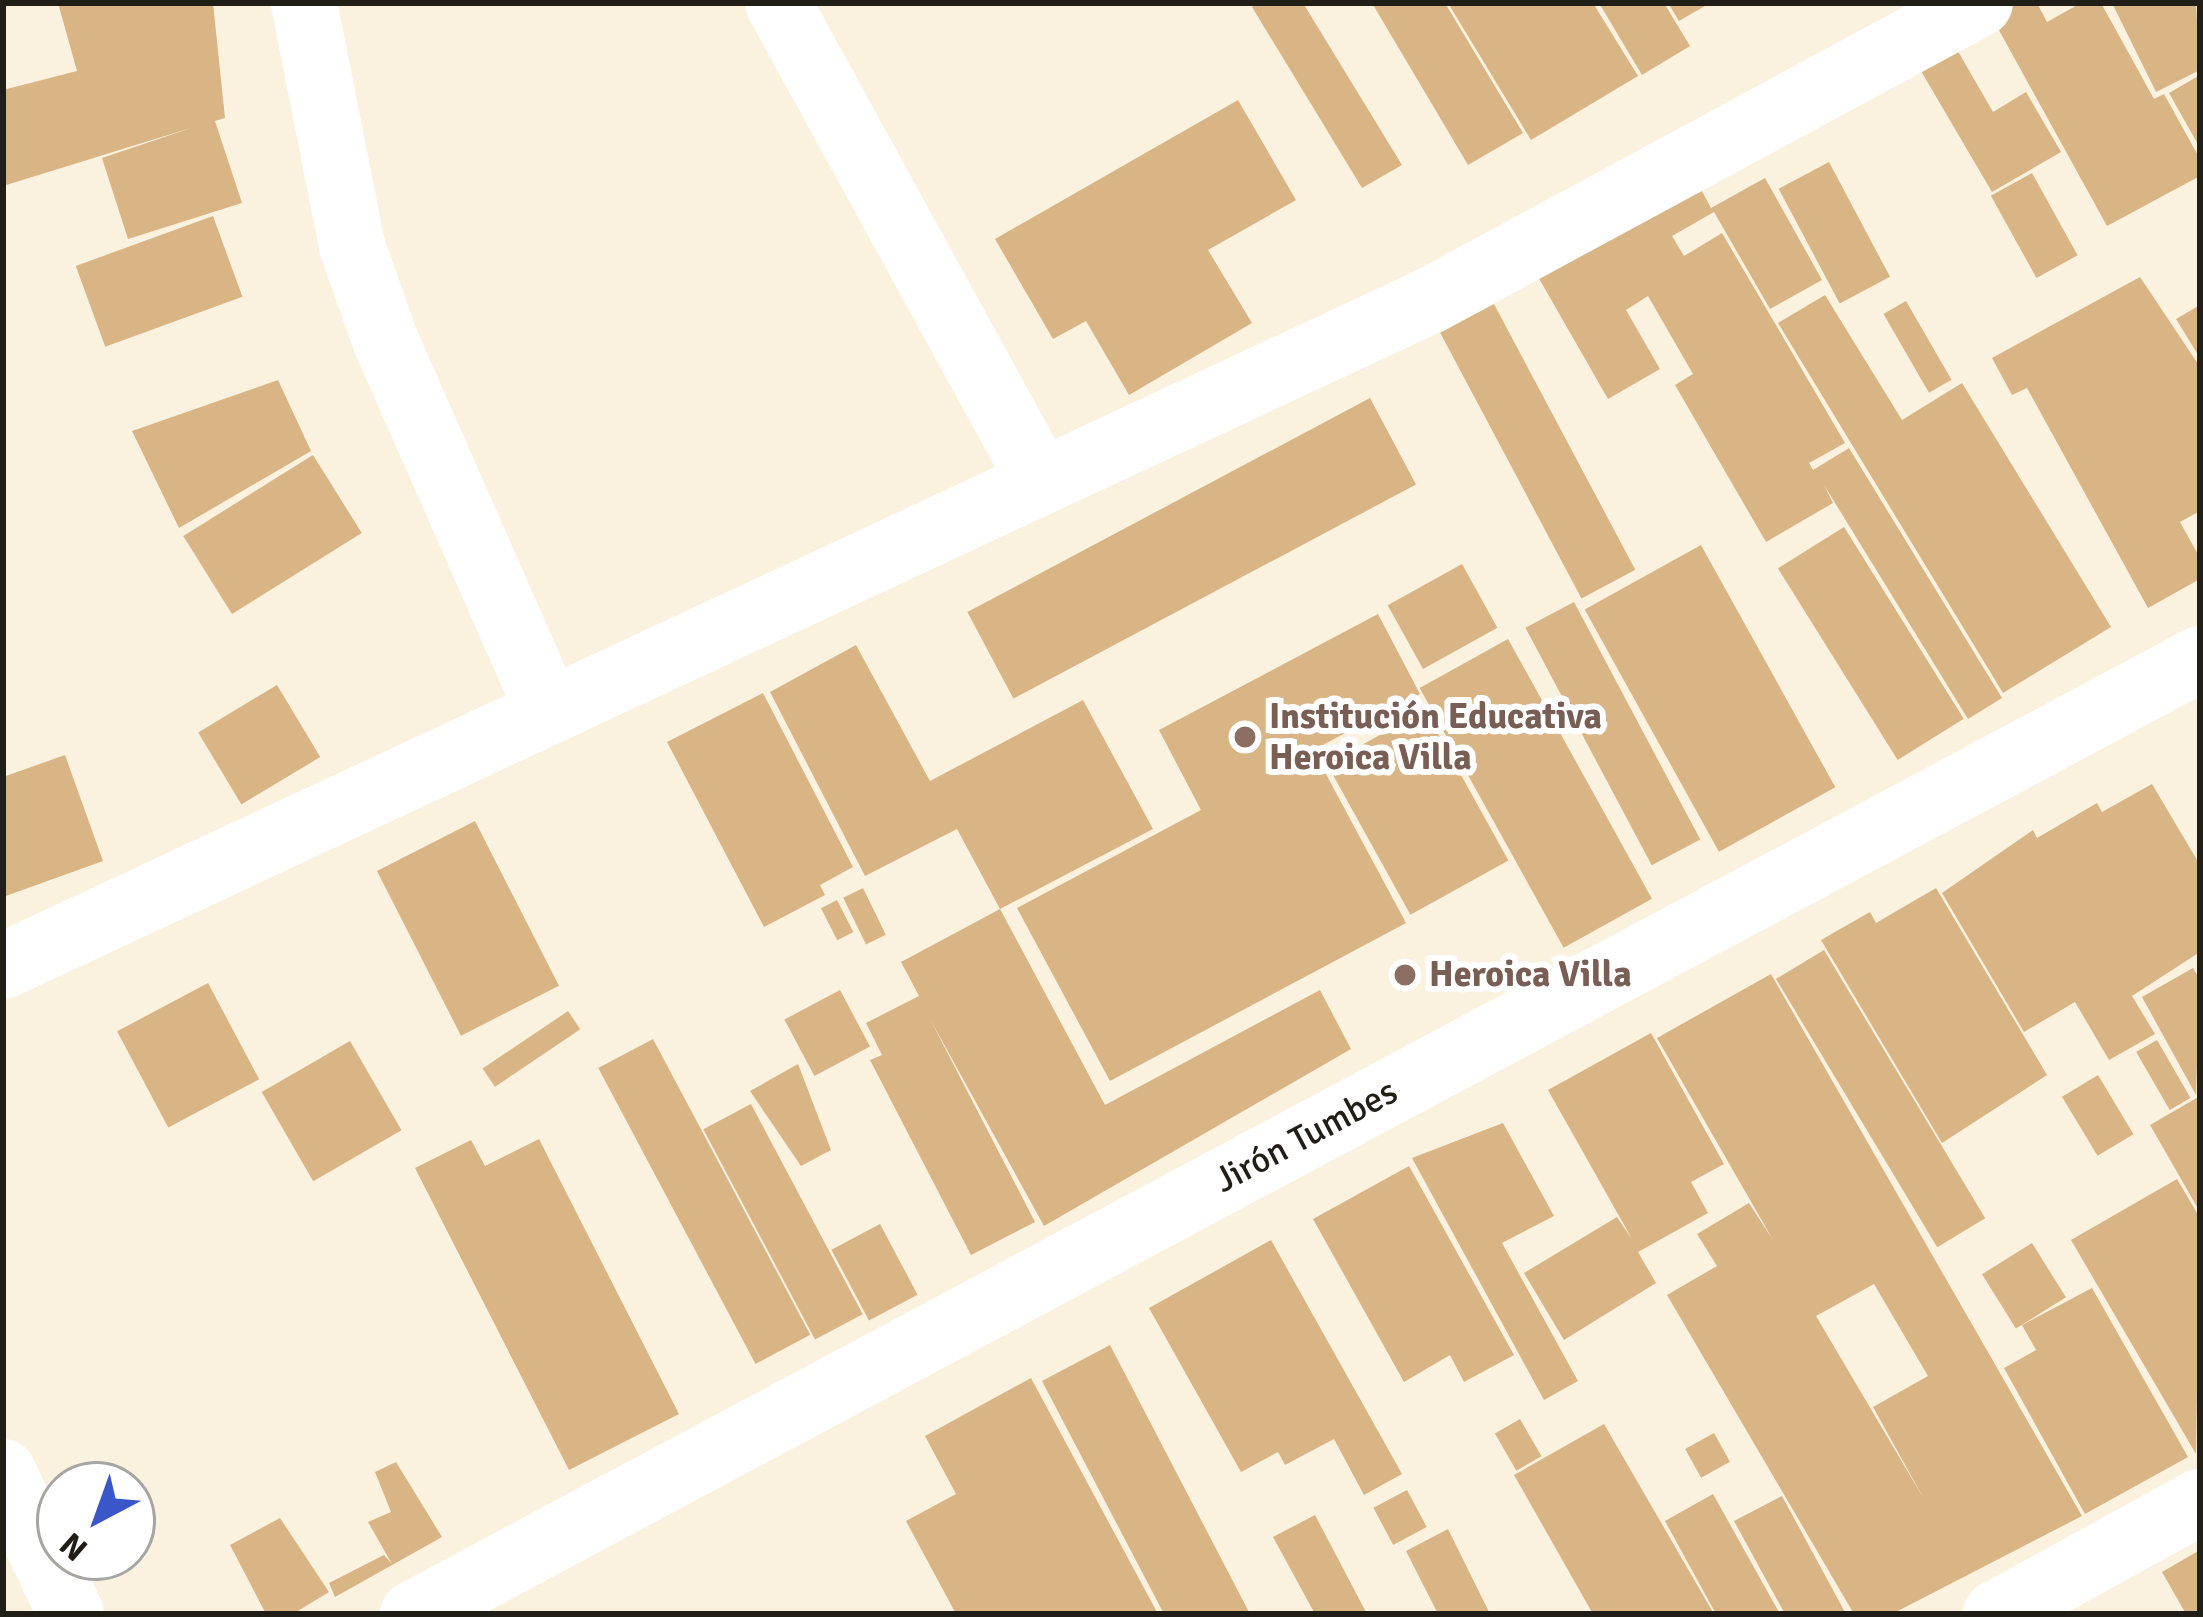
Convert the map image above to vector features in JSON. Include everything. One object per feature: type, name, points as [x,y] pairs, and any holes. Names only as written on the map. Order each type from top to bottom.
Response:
[{"type":"street","points":[[304,3],[352,246],[386,342],[549,711]]},
{"type":"street","points":[[778,3],[1041,482]]},
{"type":"street","points":[[3,966],[1431,300],[1980,3]]},
{"type":"street","name":"Jirón Tumbes","points":[[413,1614],[2200,659]]},
{"type":"street","points":[[3,1472],[71,1614]]},
{"type":"street","points":[[1996,1614],[2200,1502]]},
{"type":"building","points":[[58,3],[213,3],[225,118],[215,121],[242,203],[128,239],[102,158],[194,127],[3,186],[3,90],[77,71]]},
{"type":"building","points":[[1303,3],[1402,165],[1362,188],[1252,7]]},
{"type":"building","points":[[1372,3],[1445,3],[1523,133],[1468,165]]},
{"type":"building","points":[[1448,3],[1593,3],[1638,76],[1531,140]]},
{"type":"building","points":[[1599,3],[1664,3],[1690,46],[1642,75]]},
{"type":"building","points":[[1668,3],[1710,3],[1679,21]]},
{"type":"building","points":[[2010,3],[2037,3],[2047,22],[2081,3],[2101,3],[2154,99],[2164,94],[2200,159],[2200,176],[2107,226],[1990,14]]},
{"type":"building","points":[[2112,3],[2196,3],[2200,70],[2156,92]]},
{"type":"building","points":[[1955,46],[1993,112],[2026,92],[2061,152],[1992,192],[1918,66]]},
{"type":"building","points":[[2200,75],[2200,148],[2169,93]]},
{"type":"building","points":[[1238,100],[1296,200],[1208,250],[1252,323],[1129,395],[1086,321],[1053,339],[995,239]]},
{"type":"building","points":[[1829,162],[1890,277],[1840,304],[1779,189]]},
{"type":"building","points":[[2032,173],[2078,255],[2036,278],[1991,196]]},
{"type":"building","points":[[1765,178],[1822,280],[1770,309],[1714,212],[1672,236],[1684,256],[1722,233],[1845,443],[1809,463],[1813,470],[1849,448],[2002,698],[1968,719],[1824,485],[1833,503],[1766,542],[1675,385],[1693,374],[1648,296],[1626,310],[1660,369],[1608,399],[1537,275],[1697,182],[1711,208]]},
{"type":"building","points":[[213,216],[242,297],[105,347],[76,266]]},
{"type":"building","points":[[2140,277],[2200,367],[2200,511],[2180,522],[2200,558],[2200,579],[2148,608],[2027,388],[2012,395],[1992,358]]},
{"type":"building","points":[[1825,295],[1902,420],[1962,383],[2111,627],[2003,693],[1778,323]]},
{"type":"building","points":[[1906,301],[1952,380],[1929,393],[1883,314]]},
{"type":"building","points":[[1494,304],[1635,570],[1581,598],[1440,333]]},
{"type":"building","points":[[2200,305],[2200,358],[2176,319]]},
{"type":"building","points":[[278,380],[311,451],[179,528],[132,431]]},
{"type":"building","points":[[1370,398],[1416,485],[1013,699],[967,612]]},
{"type":"building","points":[[313,455],[362,533],[232,614],[183,536]]},
{"type":"building","points":[[1844,527],[1964,719],[1898,760],[1778,568]]},
{"type":"building","points":[[1701,545],[1835,787],[1719,852],[1585,609]]},
{"type":"building","points":[[1462,564],[1497,628],[1423,669],[1388,605]]},
{"type":"building","points":[[1574,602],[1700,840],[1652,865],[1525,628]]},
{"type":"building","points":[[1378,614],[1420,694],[1313,750],[1406,923],[1110,1081],[1017,908],[1201,810],[1159,730]]},
{"type":"building","points":[[1508,639],[1652,899],[1564,948],[1420,688]]},
{"type":"building","points":[[856,645],[930,781],[1083,700],[1153,829],[1000,909],[957,829],[865,876],[770,692]]},
{"type":"building","points":[[277,685],[320,757],[241,804],[198,732]]},
{"type":"building","points":[[763,693],[853,867],[820,885],[825,895],[764,927],[667,742]]},
{"type":"building","points":[[1425,710],[1508,860],[1410,915],[1327,764]]},
{"type":"building","points":[[65,755],[103,861],[3,897],[3,777]]},
{"type":"building","points":[[2152,784],[2200,865],[2200,952],[2132,996],[2155,1034],[2109,1060],[2075,1002],[2024,1032],[1942,893],[2033,830],[2037,838],[2097,803],[2102,812]]},
{"type":"building","points":[[475,821],[559,986],[461,1036],[377,871]]},
{"type":"building","points":[[863,888],[886,935],[866,944],[843,898]]},
{"type":"building","points":[[1936,888],[2047,1075],[1942,1143],[1821,940],[1870,912],[1876,923]]},
{"type":"building","points":[[837,900],[853,932],[837,940],[821,908]]},
{"type":"building","points":[[1000,909],[1105,1105],[1320,990],[1351,1049],[1044,1226],[930,1019],[1035,1222],[971,1255],[870,1060],[882,1055],[866,1023],[919,996],[901,962]]},
{"type":"building","points":[[1824,950],[1985,1218],[1937,1247],[1776,979]]},
{"type":"building","points":[[2193,968],[2200,980],[2196,1095],[2142,997]]},
{"type":"building","points":[[1771,974],[2082,1516],[1892,1614],[1854,1614],[1667,1295],[1717,1266],[1697,1234],[1749,1203],[1773,1240],[1657,1038]],"holes":[[[1874,1284],[1928,1376],[1873,1407],[1924,1499],[1816,1316]]]},
{"type":"building","points":[[208,983],[259,1079],[168,1128],[117,1031]]},
{"type":"building","points":[[840,990],[870,1047],[814,1076],[784,1020]]},
{"type":"building","points":[[568,1011],[580,1029],[495,1087],[483,1069]]},
{"type":"building","points":[[1651,1033],[1724,1164],[1691,1182],[1708,1213],[1638,1252],[1656,1283],[1564,1340],[1524,1273],[1617,1217],[1632,1239],[1548,1090]]},
{"type":"building","points":[[653,1039],[810,1335],[756,1364],[598,1068]]},
{"type":"building","points":[[2157,1040],[2190,1098],[2170,1110],[2136,1052]]},
{"type":"building","points":[[350,1041],[402,1130],[313,1181],[262,1092]]},
{"type":"building","points":[[798,1064],[831,1150],[801,1166],[750,1091]]},
{"type":"building","points":[[2098,1075],[2134,1134],[2098,1156],[2062,1097]]},
{"type":"building","points":[[2200,1096],[2200,1212],[2150,1125]]},
{"type":"building","points":[[751,1104],[863,1314],[815,1339],[703,1129]]},
{"type":"building","points":[[1503,1123],[1554,1216],[1502,1243],[1578,1381],[1544,1400],[1412,1158]]},
{"type":"building","points":[[539,1139],[679,1414],[569,1470],[415,1168],[471,1140],[485,1166]]},
{"type":"building","points":[[1409,1166],[1514,1355],[1464,1382],[1450,1355],[1404,1382],[1313,1219]]},
{"type":"building","points":[[2177,1179],[2200,1218],[2196,1454],[2071,1240]]},
{"type":"building","points":[[880,1224],[918,1295],[869,1320],[831,1250]]},
{"type":"building","points":[[1271,1240],[1402,1474],[1364,1495],[1334,1439],[1285,1465],[1278,1452],[1241,1472],[1149,1308]]},
{"type":"building","points":[[2032,1243],[2066,1297],[2016,1329],[1982,1274]]},
{"type":"building","points":[[2092,1288],[2188,1457],[2085,1514],[2004,1368],[2036,1350],[2022,1325]]},
{"type":"building","points":[[1110,1345],[1250,1614],[1164,1614],[1042,1381]]},
{"type":"building","points":[[1031,1378],[1158,1614],[956,1614],[906,1521],[956,1494],[925,1436]]},
{"type":"building","points":[[1520,1419],[1542,1456],[1516,1471],[1495,1434]]},
{"type":"building","points":[[1604,1424],[1714,1614],[1593,1614],[1514,1475]]},
{"type":"building","points":[[1714,1433],[1730,1462],[1701,1478],[1685,1449]]},
{"type":"building","points":[[396,1462],[442,1537],[335,1597],[329,1583],[384,1555],[392,1564],[368,1522],[391,1512],[375,1472]]},
{"type":"building","points":[[1407,1490],[1427,1527],[1393,1545],[1373,1508]]},
{"type":"building","points":[[1713,1494],[1780,1614],[1716,1614],[1665,1521]]},
{"type":"building","points":[[1782,1496],[1846,1614],[1785,1614],[1734,1521]]},
{"type":"building","points":[[1315,1515],[1367,1614],[1315,1614],[1273,1537]]},
{"type":"building","points":[[280,1518],[329,1592],[293,1614],[266,1614],[230,1545]]},
{"type":"building","points":[[1448,1529],[1490,1614],[1438,1614],[1406,1551]]},
{"type":"building","points":[[2200,1550],[2200,1614],[2186,1614],[2162,1572]]},
{"type":"place","name":"Institución Educativa Heroica Villa","points":[[1245,737]]},
{"type":"place","name":"Heroica Villa","points":[[1405,975]]}]
